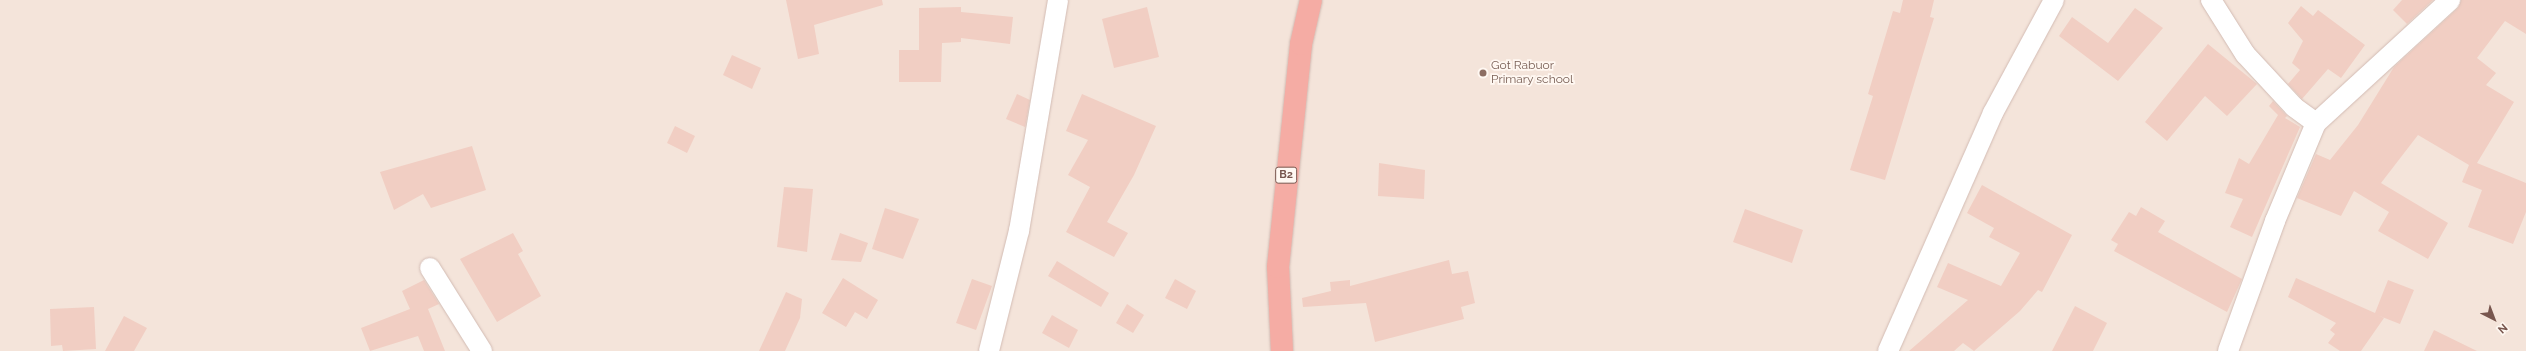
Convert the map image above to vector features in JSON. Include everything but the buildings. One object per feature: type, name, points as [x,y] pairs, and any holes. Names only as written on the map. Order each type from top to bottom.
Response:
[{"type":"highway","name":"B2","points":[[1282,351],[1278,267],[1301,44],[1311,0]]},
{"type":"street","points":[[989,351],[1019,231],[1058,0]]},
{"type":"street","points":[[1888,351],[1993,112],[2054,0]]},
{"type":"street","points":[[2211,0],[2246,54],[2294,107],[2316,123]]},
{"type":"street","points":[[2228,351],[2275,221],[2316,123],[2450,0]]},
{"type":"street","points":[[430,268],[482,351]]},
{"type":"shaded area","points":[[0,0],[2526,0],[2526,351],[0,351]]},
{"type":"place","name":"Got Rabuor Primary school","points":[[1483,73]]}]
